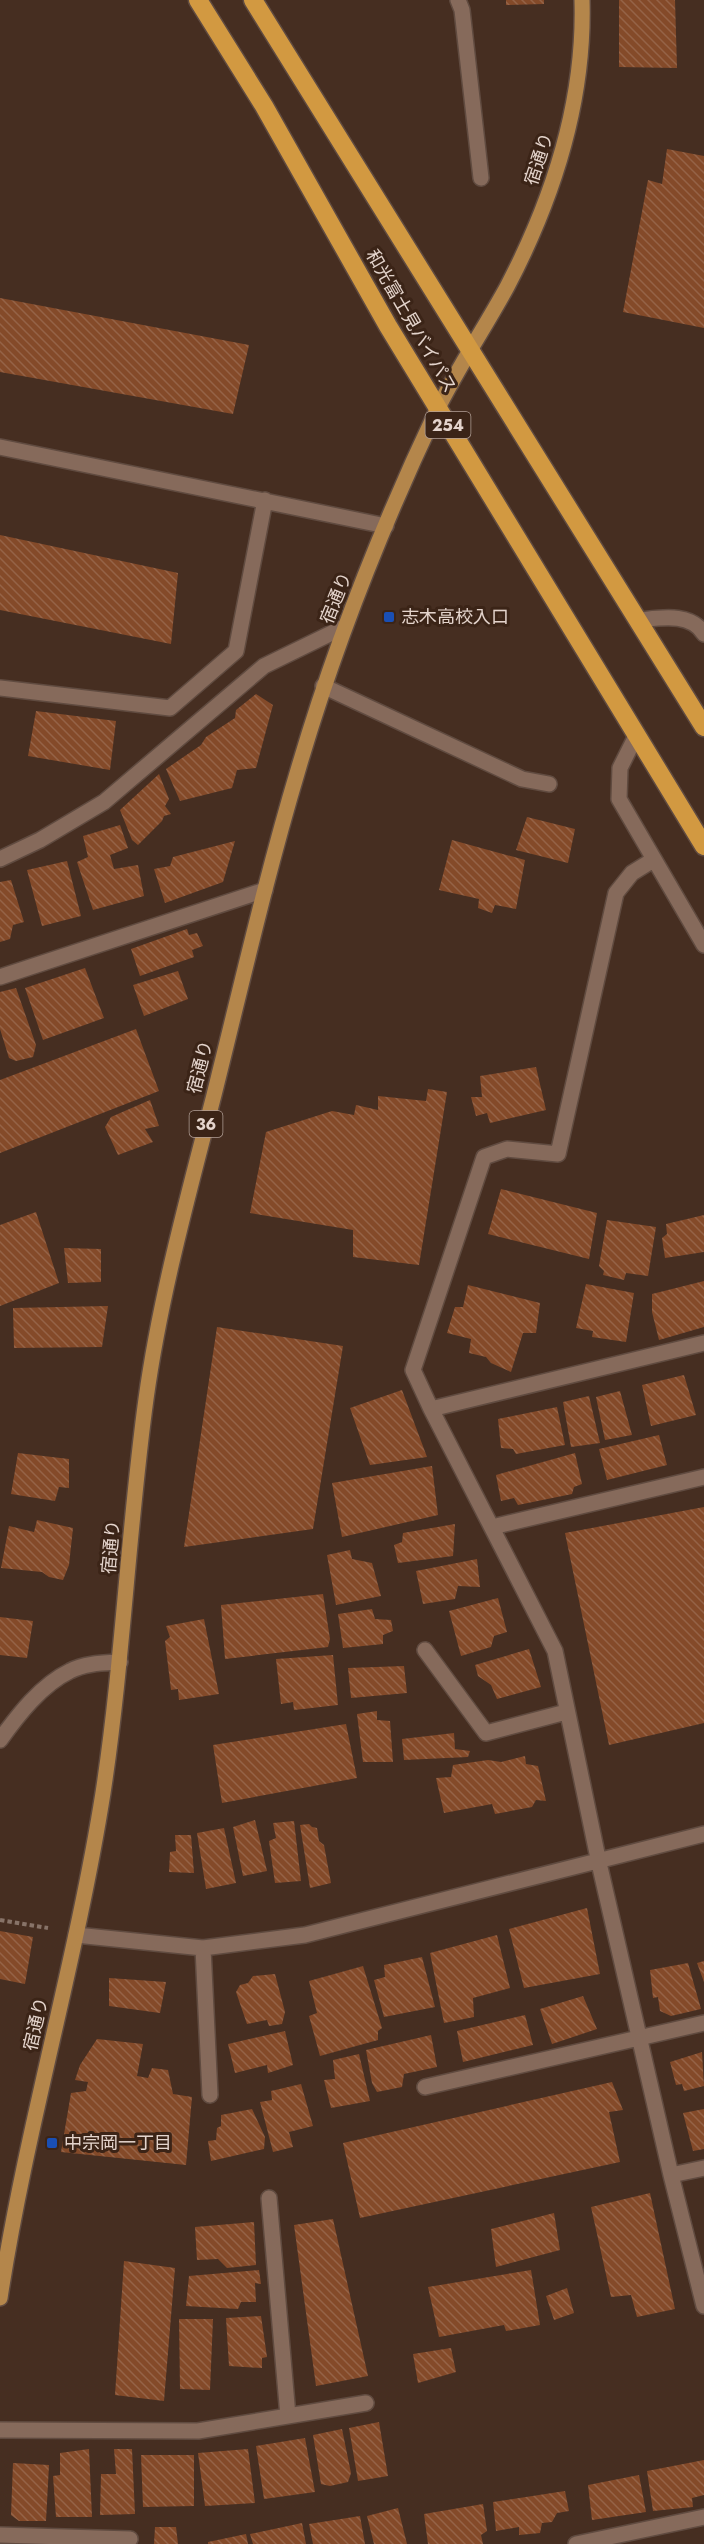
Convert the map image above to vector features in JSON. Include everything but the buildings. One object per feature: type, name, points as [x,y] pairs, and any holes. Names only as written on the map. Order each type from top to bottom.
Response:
[{"type":"highway","name":"和光富士見バイパス","points":[[198,0],[264,106],[388,326],[704,846]]},
{"type":"highway","name":"和光富士見バイパス","points":[[253,0],[640,620],[704,728]]},
{"type":"main road","name":"宿通り","points":[[0,2298],[23,2169],[76,1935],[102,1798],[120,1662],[145,1407],[162,1309],[265,890],[323,686],[344,627],[438,408],[510,282],[550,192],[568,130],[578,74],[582,0]]},
{"type":"street","points":[[458,0],[462,10],[481,178]]},
{"type":"street","points":[[0,447],[386,526]]},
{"type":"street","points":[[0,688],[171,708],[236,651],[265,500]]},
{"type":"street","points":[[640,620],[676,616],[702,629],[704,634]]},
{"type":"street","points":[[0,859],[40,840],[104,802],[264,666],[344,627]]},
{"type":"street","points":[[323,686],[522,779],[549,784]]},
{"type":"street","points":[[637,734],[620,768],[619,799],[704,945]]},
{"type":"street","points":[[653,860],[632,873],[615,893],[558,1154],[507,1149],[484,1157],[413,1370],[555,1651],[598,1863],[670,2175],[704,2306]]},
{"type":"street","points":[[0,977],[265,890]]},
{"type":"street","points":[[431,1409],[704,1343]]},
{"type":"street","points":[[492,1527],[704,1477]]},
{"type":"street","points":[[425,1650],[486,1733],[566,1712]]},
{"type":"street","points":[[0,1740],[18,1715],[63,1675],[88,1665],[120,1662]]},
{"type":"street","points":[[76,1935],[202,1948],[305,1935],[598,1863],[704,1834]]},
{"type":"street","points":[[202,1948],[210,2095]]},
{"type":"street","points":[[425,2087],[704,2023]]},
{"type":"street","points":[[670,2175],[704,2168]]},
{"type":"street","points":[[269,2198],[288,2416]]},
{"type":"street","points":[[0,2430],[198,2431],[366,2403]]},
{"type":"street","points":[[576,2544],[704,2517]]},
{"type":"street","points":[[0,2535],[130,2539]]},
{"type":"place","name":"志木高校入口","points":[[389,617]]},
{"type":"place","name":"中宗岡一丁目","points":[[52,2143]]}]
